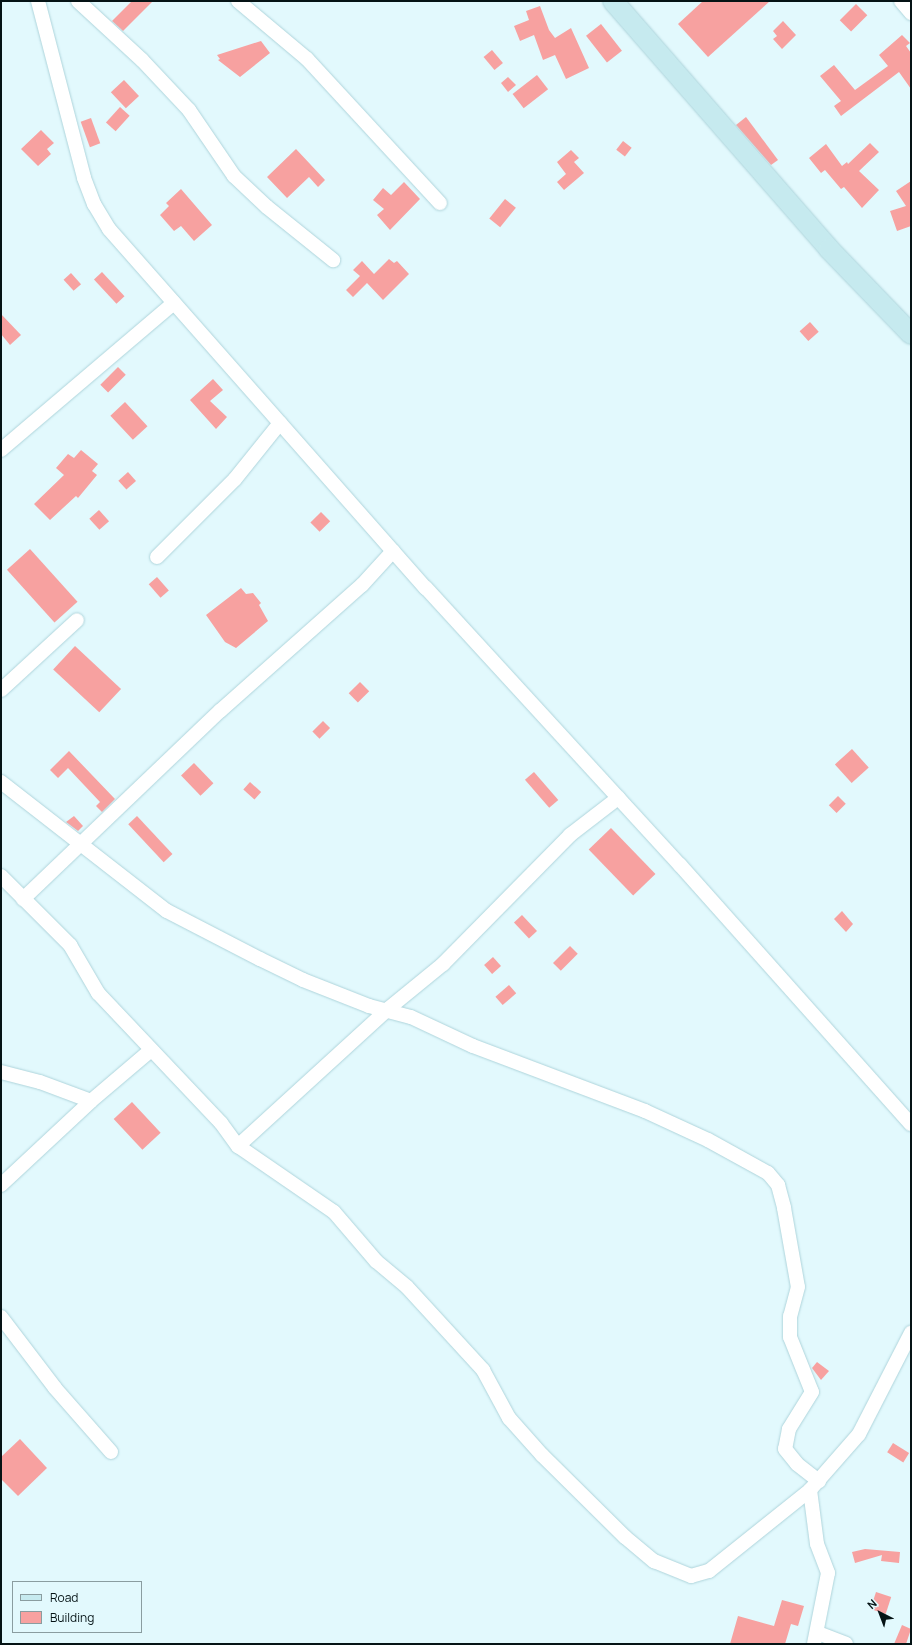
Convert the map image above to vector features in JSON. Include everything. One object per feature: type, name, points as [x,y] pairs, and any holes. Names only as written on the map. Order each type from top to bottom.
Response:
[{"type":"main road","points":[[613,1],[829,248],[911,334]]},
{"type":"street","points":[[38,1],[84,178],[94,204],[109,229],[393,552],[618,798],[911,1124]]},
{"type":"street","points":[[78,1],[142,60],[189,110],[234,176],[267,207],[333,260]]},
{"type":"street","points":[[238,1],[307,59],[440,203]]},
{"type":"street","points":[[901,1],[911,13]]},
{"type":"street","points":[[1,450],[174,303]]},
{"type":"street","points":[[157,557],[235,479],[280,423]]},
{"type":"street","points":[[23,899],[220,711],[362,584],[393,552]]},
{"type":"street","points":[[1,690],[77,620]]},
{"type":"street","points":[[1,782],[167,911],[303,980],[369,1006],[388,1009],[522,1066],[645,1111],[708,1140],[768,1173],[778,1185],[784,1208],[798,1288],[790,1316],[790,1336],[812,1392],[789,1429],[785,1449],[815,1486],[817,1544],[828,1573],[816,1638],[846,1644]]},
{"type":"street","points":[[238,1146],[388,1009],[443,964],[560,844],[618,798]]},
{"type":"street","points":[[1,876],[70,945],[98,993],[221,1123],[238,1146],[334,1212],[371,1256],[407,1287],[483,1370],[509,1418],[542,1455],[624,1537],[654,1561],[691,1576],[709,1571],[815,1486],[859,1434],[911,1333]]},
{"type":"street","points":[[1,1185],[91,1101],[151,1050]]},
{"type":"street","points":[[1,1072],[40,1082],[91,1101]]},
{"type":"street","points":[[1,1317],[55,1388],[111,1452]]},
{"type":"building","points":[[132,1],[153,1],[123,31],[112,21]]},
{"type":"building","points":[[703,1],[770,1],[708,57],[678,24]]},
{"type":"building","points":[[856,4],[867,15],[851,32],[840,20]]},
{"type":"building","points":[[540,6],[549,30],[555,38],[571,28],[589,68],[566,79],[555,55],[543,60],[534,35],[520,41],[514,26],[529,20],[526,11]]},
{"type":"building","points":[[783,21],[796,35],[782,49],[773,39],[777,36],[773,31]]},
{"type":"building","points":[[601,24],[622,51],[607,62],[586,36]]},
{"type":"building","points":[[902,35],[910,43],[906,46],[911,53],[911,89],[899,72],[841,116],[834,106],[841,101],[820,76],[834,65],[855,90],[888,66],[879,55]]},
{"type":"building","points":[[261,41],[270,53],[240,77],[218,60],[220,59],[217,55]]},
{"type":"building","points":[[492,50],[503,63],[495,70],[484,57]]},
{"type":"building","points":[[537,75],[548,89],[524,108],[513,94]]},
{"type":"building","points":[[508,77],[516,85],[508,92],[501,83]]},
{"type":"building","points":[[124,80],[139,96],[126,108],[111,92]]},
{"type":"building","points":[[120,107],[130,116],[116,131],[106,123]]},
{"type":"building","points":[[746,117],[778,160],[771,165],[736,125]]},
{"type":"building","points":[[91,118],[100,143],[90,147],[81,122]]},
{"type":"building","points":[[41,130],[54,143],[47,149],[51,154],[38,166],[21,149]]},
{"type":"building","points":[[623,141],[632,148],[625,156],[616,150]]},
{"type":"building","points":[[870,143],[879,152],[859,171],[879,190],[862,208],[844,187],[841,189],[825,170],[821,173],[809,158],[826,144],[842,166],[847,162],[848,164]]},
{"type":"building","points":[[296,149],[325,180],[318,187],[309,177],[287,198],[267,177]]},
{"type":"building","points":[[571,150],[579,158],[574,162],[584,173],[564,190],[557,182],[566,174],[557,162]]},
{"type":"building","points":[[911,181],[911,226],[897,231],[890,211],[906,206],[896,191]]},
{"type":"building","points":[[404,182],[420,199],[390,230],[377,215],[384,209],[373,200],[383,188],[391,195]]},
{"type":"building","points":[[181,189],[212,225],[194,241],[181,226],[174,231],[160,215],[169,206],[166,203]]},
{"type":"building","points":[[505,199],[516,208],[500,227],[489,218]]},
{"type":"building","points":[[389,259],[394,263],[397,261],[409,274],[383,300],[367,283],[353,297],[346,290],[360,276],[353,270],[362,261],[374,274]]},
{"type":"building","points":[[102,272],[125,296],[116,304],[94,280]]},
{"type":"building","points":[[71,273],[81,284],[74,291],[64,280]]},
{"type":"building","points":[[1,314],[21,335],[10,345],[1,334]]},
{"type":"building","points":[[810,322],[819,332],[808,341],[800,331]]},
{"type":"building","points":[[118,367],[126,375],[108,392],[100,385]]},
{"type":"building","points":[[213,379],[223,390],[210,401],[227,417],[216,429],[190,400]]},
{"type":"building","points":[[125,402],[148,426],[133,440],[110,416]]},
{"type":"building","points":[[81,450],[98,464],[92,471],[97,475],[78,498],[76,496],[50,520],[34,504],[64,475],[56,468],[68,454],[74,458]]},
{"type":"building","points":[[128,472],[136,481],[126,490],[118,481]]},
{"type":"building","points":[[99,510],[109,521],[99,530],[89,519]]},
{"type":"building","points":[[321,512],[330,521],[320,532],[310,523]]},
{"type":"building","points":[[30,549],[78,602],[54,623],[7,570]]},
{"type":"building","points":[[157,577],[169,591],[161,598],[149,584]]},
{"type":"building","points":[[241,588],[246,594],[253,593],[261,603],[259,605],[268,621],[236,648],[225,642],[206,615]]},
{"type":"building","points":[[75,646],[121,689],[99,712],[53,669]]},
{"type":"building","points":[[360,682],[369,691],[358,703],[349,693]]},
{"type":"building","points":[[323,721],[330,728],[319,739],[312,732]]},
{"type":"building","points":[[852,749],[869,768],[852,783],[835,764]]},
{"type":"building","points":[[69,751],[115,799],[102,812],[96,806],[100,802],[68,768],[58,778],[50,770]]},
{"type":"building","points":[[194,763],[213,783],[201,796],[181,776]]},
{"type":"building","points":[[534,772],[558,800],[549,808],[525,780]]},
{"type":"building","points":[[250,782],[261,792],[254,799],[243,789]]},
{"type":"building","points":[[838,796],[846,804],[837,813],[829,805]]},
{"type":"building","points":[[74,816],[83,826],[78,831],[66,822]]},
{"type":"building","points":[[137,816],[172,854],[164,862],[128,824]]},
{"type":"building","points":[[611,828],[655,874],[633,896],[589,850]]},
{"type":"building","points":[[842,911],[853,924],[846,932],[834,919]]},
{"type":"building","points":[[522,915],[537,931],[529,939],[514,923]]},
{"type":"building","points":[[570,946],[578,954],[561,971],[553,963]]},
{"type":"building","points":[[493,957],[501,966],[492,974],[484,965]]},
{"type":"building","points":[[509,985],[516,993],[503,1005],[495,997]]},
{"type":"building","points":[[132,1102],[161,1133],[142,1150],[114,1119]]},
{"type":"building","points":[[817,1362],[829,1371],[821,1380],[812,1368]]},
{"type":"building","points":[[20,1439],[47,1468],[18,1496],[1,1479],[1,1457]]},
{"type":"building","points":[[893,1443],[909,1453],[903,1462],[887,1452]]},
{"type":"building","points":[[865,1549],[900,1552],[899,1563],[881,1561],[882,1555],[855,1563],[852,1552]]},
{"type":"building","points":[[876,1592],[891,1597],[886,1614],[870,1609]]},
{"type":"building","points":[[782,1600],[804,1606],[798,1626],[791,1624],[785,1644],[730,1644],[738,1616],[774,1626]]},
{"type":"building","points":[[902,1625],[911,1629],[906,1644],[894,1644]]}]
